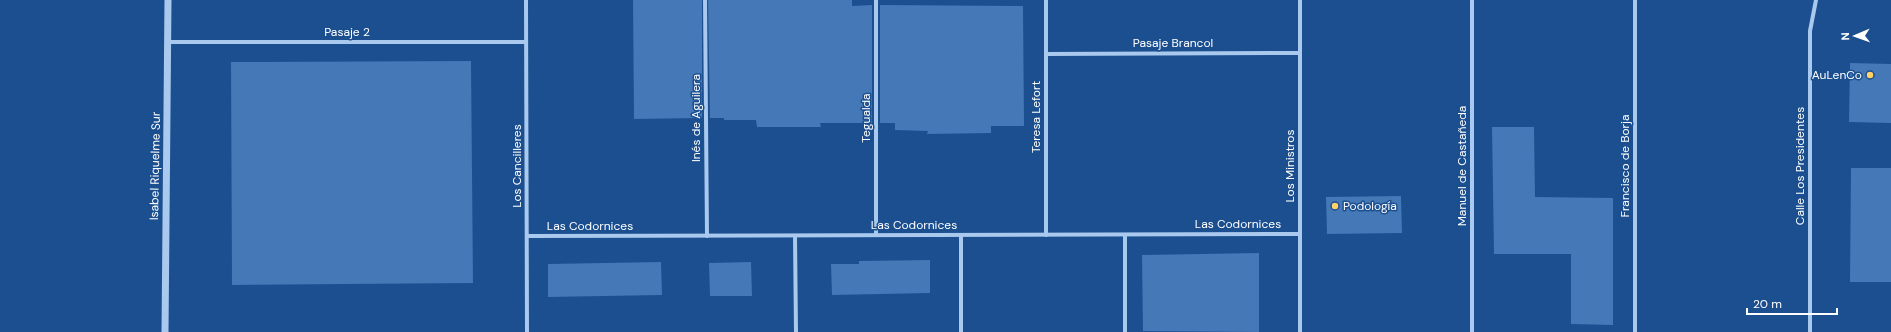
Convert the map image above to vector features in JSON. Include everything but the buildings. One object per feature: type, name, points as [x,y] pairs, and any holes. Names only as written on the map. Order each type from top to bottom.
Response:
[{"type":"street","name":"Isabel Riquelme Sur","points":[[165,332],[168,0]]},
{"type":"street","name":"Los Cancilleres","points":[[526,0],[527,332]]},
{"type":"street","name":"Inés de Aguilera","points":[[705,0],[707,236]]},
{"type":"street","name":"Tegualda","points":[[876,0],[876,235]]},
{"type":"street","name":"Teresa Lefort","points":[[1046,0],[1046,235]]},
{"type":"street","name":"Los Ministros","points":[[1300,0],[1300,332]]},
{"type":"street","name":"Manuel de Castañeda","points":[[1472,0],[1472,332]]},
{"type":"street","name":"Francisco de Borja","points":[[1635,0],[1635,332]]},
{"type":"street","name":"Calle Los Presidentes","points":[[1810,332],[1810,31],[1816,0]]},
{"type":"street","name":"Pasaje 2","points":[[168,42],[526,42]]},
{"type":"street","name":"Pasaje Brancol","points":[[1046,54],[1300,53]]},
{"type":"street","name":"Las Codornices","points":[[527,236],[1300,234]]},
{"type":"street","points":[[961,235],[961,332]]},
{"type":"street","points":[[1125,332],[1126,235]]},
{"type":"street","points":[[795,236],[796,332]]},
{"type":"place","name":"AuLenCo","points":[[1870,75]]},
{"type":"place","name":"Podología","points":[[1335,206]]}]
